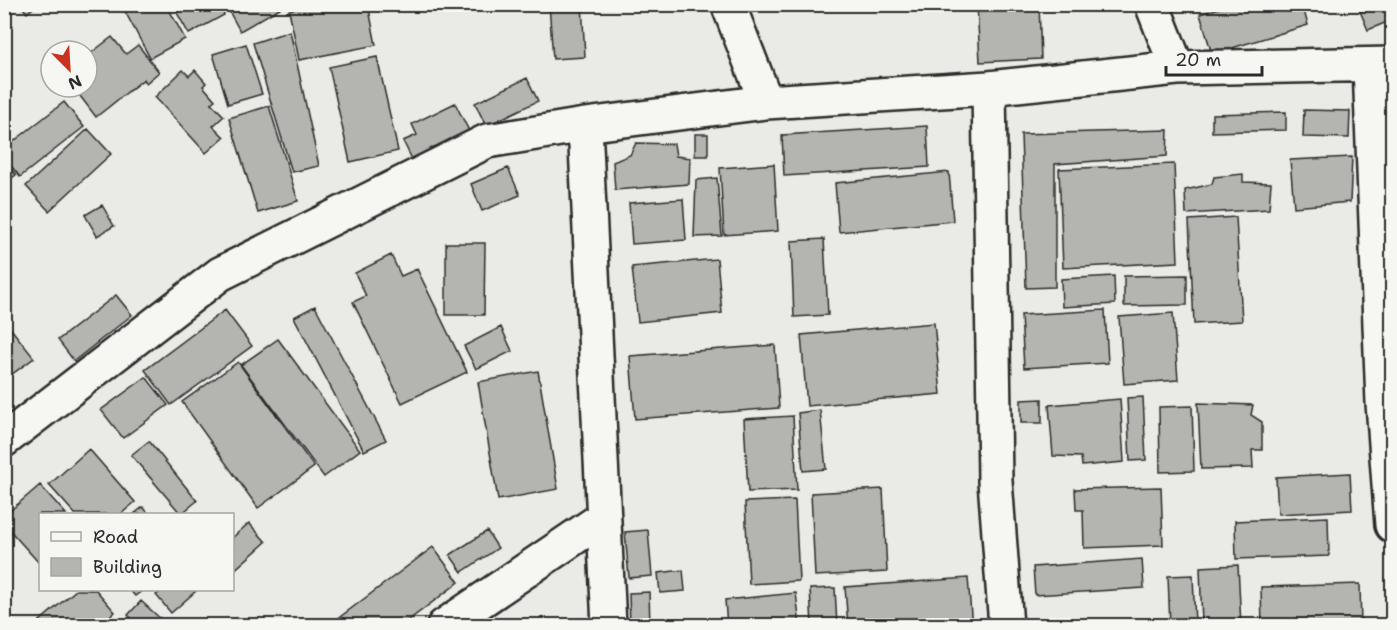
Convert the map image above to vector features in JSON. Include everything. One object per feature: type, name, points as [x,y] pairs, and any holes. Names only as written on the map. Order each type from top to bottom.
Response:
[{"type":"street","points":[[728,4],[766,102]]},
{"type":"street","points":[[1152,4],[1177,68]]},
{"type":"street","points":[[4,440],[220,274],[487,141],[585,125],[766,102],[989,88],[1177,68],[1381,65],[1383,403],[1392,525]]},
{"type":"street","points":[[989,88],[995,481],[1006,626]]},
{"type":"street","points":[[585,125],[609,626]]},
{"type":"street","points":[[444,626],[603,518]]},
{"type":"building","points":[[20,4],[38,4],[27,13]]},
{"type":"building","points":[[121,4],[166,4],[185,39],[150,58]]},
{"type":"building","points":[[172,4],[218,4],[224,15],[189,34]]},
{"type":"building","points":[[225,4],[287,4],[240,31]]},
{"type":"building","points":[[314,4],[368,4],[376,45],[299,60],[289,10]]},
{"type":"building","points":[[549,4],[582,4],[585,57],[553,59]]},
{"type":"building","points":[[977,4],[1039,4],[1041,59],[980,62]]},
{"type":"building","points":[[1232,4],[1302,4],[1308,25],[1212,54],[1200,14]]},
{"type":"building","points":[[1357,4],[1392,4],[1392,20],[1368,30]]},
{"type":"building","points":[[290,31],[319,166],[292,172],[253,43]]},
{"type":"building","points":[[112,37],[126,54],[138,45],[159,72],[146,83],[144,79],[96,117],[82,99],[99,99],[99,47]]},
{"type":"building","points":[[246,44],[262,94],[228,104],[213,54]]},
{"type":"building","points":[[377,57],[398,151],[350,162],[329,67]]},
{"type":"building","points":[[183,70],[189,76],[195,70],[206,83],[203,86],[215,100],[211,103],[224,116],[213,126],[224,137],[206,153],[155,97]]},
{"type":"building","points":[[527,78],[538,101],[486,126],[475,103]]},
{"type":"building","points":[[64,102],[84,127],[20,177],[4,157],[4,149]]},
{"type":"building","points":[[455,103],[470,133],[413,161],[403,141],[417,135],[412,124]]},
{"type":"building","points":[[269,106],[298,201],[258,213],[229,118]]},
{"type":"building","points":[[1304,110],[1350,111],[1349,138],[1303,137]]},
{"type":"building","points":[[1286,112],[1286,130],[1212,132],[1212,114]]},
{"type":"building","points":[[927,126],[929,167],[784,176],[782,135]]},
{"type":"building","points":[[88,129],[111,154],[49,211],[26,186]]},
{"type":"building","points":[[1168,130],[1167,156],[1055,164],[1055,287],[1026,288],[1021,134]]},
{"type":"building","points":[[695,134],[708,134],[708,156],[695,156]]},
{"type":"building","points":[[636,143],[674,144],[676,156],[690,158],[689,184],[615,190],[613,162],[630,155]]},
{"type":"building","points":[[1352,157],[1350,202],[1294,207],[1290,160]]},
{"type":"building","points":[[4,161],[16,175],[4,184]]},
{"type":"building","points":[[774,164],[778,231],[724,235],[720,168]]},
{"type":"building","points":[[1174,164],[1178,262],[1063,268],[1059,169]]},
{"type":"building","points":[[508,168],[520,195],[482,211],[471,184]]},
{"type":"building","points":[[949,172],[953,221],[839,232],[835,183]]},
{"type":"building","points":[[1243,174],[1243,182],[1271,183],[1269,209],[1186,214],[1185,190],[1212,184],[1214,177]]},
{"type":"building","points":[[717,178],[722,236],[694,237],[696,180]]},
{"type":"building","points":[[683,199],[686,240],[632,244],[629,203]]},
{"type":"building","points":[[102,205],[114,226],[97,236],[85,215]]},
{"type":"building","points":[[1236,217],[1242,321],[1194,324],[1189,220]]},
{"type":"building","points":[[824,239],[828,315],[794,317],[791,241]]},
{"type":"building","points":[[446,243],[485,243],[484,315],[446,315]]},
{"type":"building","points":[[391,255],[401,276],[417,269],[467,372],[402,403],[353,302],[366,296],[355,273]]},
{"type":"building","points":[[717,259],[722,313],[638,322],[632,267]]},
{"type":"building","points":[[1187,275],[1187,305],[1124,306],[1124,276]]},
{"type":"building","points":[[1114,276],[1115,304],[1062,307],[1061,279]]},
{"type":"building","points":[[116,295],[132,315],[74,361],[58,340]]},
{"type":"building","points":[[315,306],[386,440],[364,451],[294,317]]},
{"type":"building","points":[[225,310],[252,346],[171,405],[145,370]]},
{"type":"building","points":[[1105,310],[1108,363],[1024,368],[1021,315]]},
{"type":"building","points":[[1173,313],[1178,380],[1124,384],[1119,317]]},
{"type":"building","points":[[4,320],[34,358],[4,380]]},
{"type":"building","points":[[934,323],[941,394],[807,406],[801,335]]},
{"type":"building","points":[[501,327],[512,351],[476,369],[464,346]]},
{"type":"building","points":[[278,339],[360,450],[324,477],[241,365]]},
{"type":"building","points":[[775,345],[779,408],[635,419],[630,356]]},
{"type":"building","points":[[238,362],[314,467],[258,508],[182,402]]},
{"type":"building","points":[[538,371],[558,489],[498,500],[478,382]]},
{"type":"building","points":[[146,377],[168,405],[123,438],[101,410]]},
{"type":"building","points":[[1143,397],[1146,460],[1130,461],[1127,398]]},
{"type":"building","points":[[1042,399],[1042,423],[1021,423],[1021,400]]},
{"type":"building","points":[[1120,399],[1124,462],[1082,466],[1081,457],[1053,456],[1049,405]]},
{"type":"building","points":[[1198,403],[1253,405],[1251,415],[1262,422],[1262,450],[1252,450],[1253,468],[1201,469]]},
{"type":"building","points":[[1192,406],[1194,471],[1160,472],[1159,407]]},
{"type":"building","points":[[820,410],[826,469],[803,471],[798,413]]},
{"type":"building","points":[[793,416],[797,490],[748,492],[744,419]]},
{"type":"building","points":[[149,441],[197,501],[180,513],[131,455]]},
{"type":"building","points":[[89,449],[135,502],[122,513],[74,513],[49,485]]},
{"type":"building","points":[[1350,473],[1352,510],[1278,514],[1276,477]]},
{"type":"building","points":[[40,485],[65,513],[39,513],[39,563],[4,524],[4,516]]},
{"type":"building","points":[[1161,487],[1163,545],[1084,548],[1083,510],[1076,510],[1075,489]]},
{"type":"building","points":[[883,489],[887,572],[815,576],[811,493]]},
{"type":"building","points":[[795,500],[799,581],[749,584],[745,502]]},
{"type":"building","points":[[143,507],[148,513],[135,513]]},
{"type":"building","points":[[1328,517],[1329,556],[1236,559],[1235,521]]},
{"type":"building","points":[[249,523],[266,542],[234,570],[234,536]]},
{"type":"building","points":[[648,530],[652,576],[629,578],[625,532]]},
{"type":"building","points":[[487,531],[498,548],[462,572],[450,555]]},
{"type":"building","points":[[433,547],[459,582],[401,626],[328,626]]},
{"type":"building","points":[[1142,559],[1144,588],[1035,595],[1033,567]]},
{"type":"building","points":[[1238,565],[1241,626],[1202,626],[1200,567]]},
{"type":"building","points":[[683,570],[685,591],[660,593],[658,573]]},
{"type":"building","points":[[1193,575],[1195,626],[1170,626],[1168,576]]},
{"type":"building","points":[[968,578],[972,626],[848,626],[845,587]]},
{"type":"building","points":[[1360,584],[1361,626],[1262,626],[1261,587]]},
{"type":"building","points":[[835,588],[837,626],[812,626],[810,589]]},
{"type":"building","points":[[75,591],[97,591],[115,612],[100,626],[34,626]]},
{"type":"building","points":[[131,591],[142,591],[135,596]]},
{"type":"building","points":[[162,591],[196,591],[171,613],[156,595]]},
{"type":"building","points":[[649,592],[650,626],[630,626],[629,593]]},
{"type":"building","points":[[796,593],[800,626],[727,626],[725,600]]},
{"type":"building","points":[[141,601],[163,621],[159,626],[139,626],[128,615]]}]
